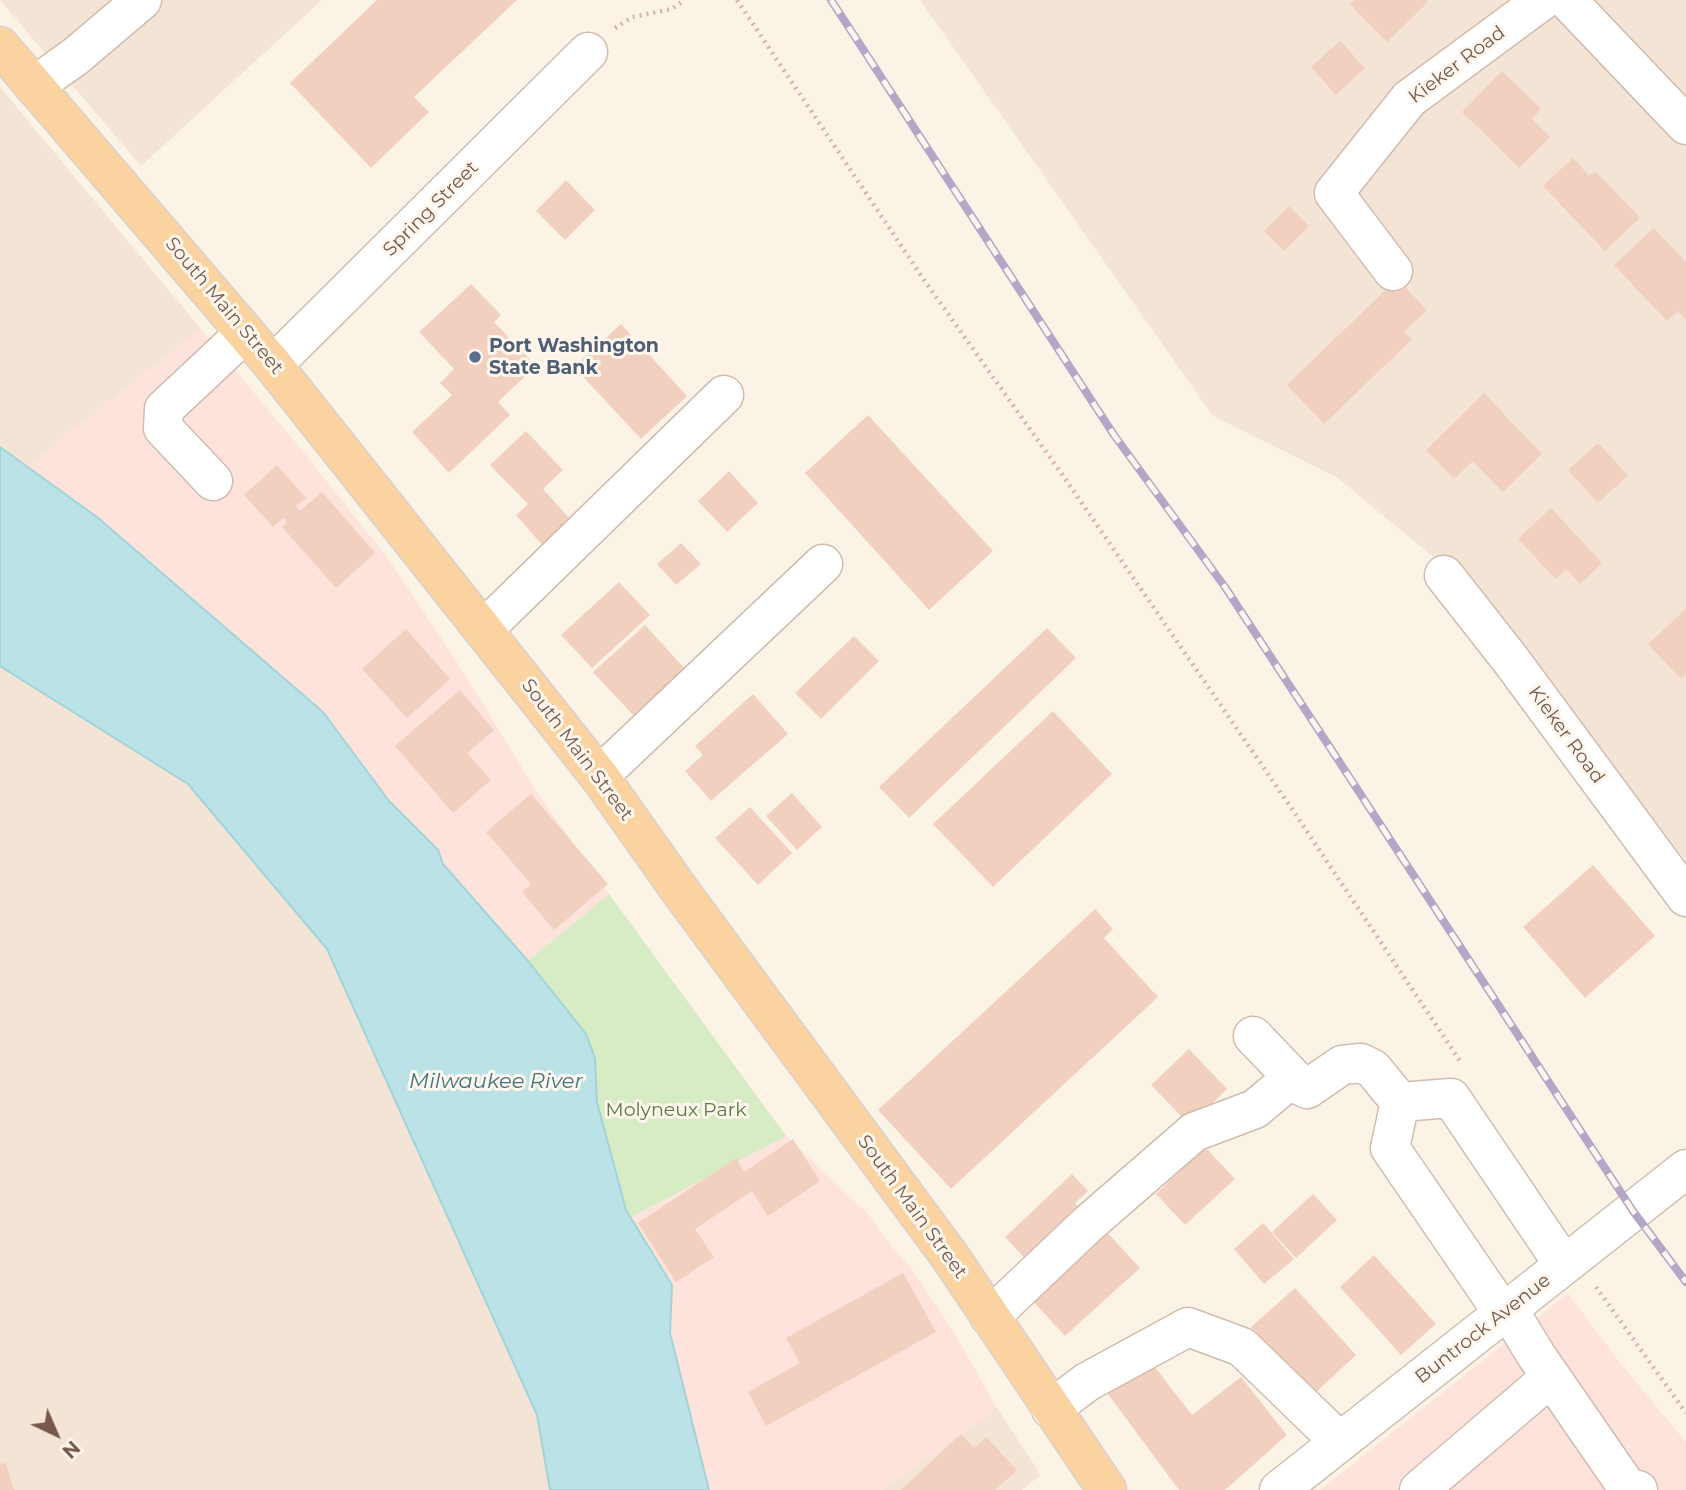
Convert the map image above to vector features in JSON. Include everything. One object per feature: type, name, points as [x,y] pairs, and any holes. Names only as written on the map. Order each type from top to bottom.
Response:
[{"type":"main road","name":"South Main Street","points":[[0,46],[273,365],[599,776],[942,1247],[1107,1490]]},
{"type":"street","points":[[34,86],[76,56],[142,0]]},
{"type":"street","name":"Kieker Road","points":[[1394,271],[1334,193],[1409,99],[1543,0]]},
{"type":"street","points":[[1567,0],[1686,125]]},
{"type":"street","name":"Spring Street","points":[[273,365],[588,52]]},
{"type":"street","points":[[213,481],[163,428],[164,410],[245,332]]},
{"type":"street","points":[[483,630],[724,395]]},
{"type":"street","points":[[599,776],[823,564]]},
{"type":"street","name":"Kieker Road","points":[[1444,575],[1510,659],[1686,897]]},
{"type":"street","points":[[1253,1036],[1292,1078],[1307,1089],[1342,1065],[1361,1063],[1373,1069],[1401,1101]]},
{"type":"street","points":[[990,1317],[1088,1224],[1194,1132],[1255,1109],[1292,1078]]},
{"type":"street","points":[[1401,1101],[1451,1098],[1578,1273]]},
{"type":"street","points":[[1401,1101],[1390,1148],[1627,1487],[1638,1490]]},
{"type":"street","name":"Buntrock Avenue","points":[[1279,1490],[1505,1311],[1578,1273],[1686,1168]]},
{"type":"street","points":[[1051,1409],[1087,1382],[1188,1327],[1242,1347],[1340,1442]]},
{"type":"street","points":[[1419,1490],[1552,1377]]},
{"type":"path","points":[[588,52],[602,37],[632,17],[672,9],[684,0]]},
{"type":"path","points":[[737,0],[922,277],[1066,480],[1267,773],[1466,1071]]},
{"type":"path","points":[[1578,1273],[1686,1412]]},
{"type":"shaded area","points":[[0,0],[322,0],[141,166]]},
{"type":"shaded area","points":[[920,0],[1686,0],[1686,861],[1531,658],[1458,577],[1336,477],[1213,416]]},
{"type":"shaded area","points":[[0,87],[201,329],[27,467],[0,447]]},
{"type":"shaded area","points":[[201,329],[390,561],[457,662],[537,792],[609,894],[528,961],[443,864],[438,850],[389,801],[323,712],[27,467]]},
{"type":"shaded area","points":[[0,666],[188,784],[327,949],[537,1415],[550,1490],[0,1490]]},
{"type":"shaded area","points":[[786,1136],[869,1215],[892,1247],[910,1266],[955,1334],[997,1408],[882,1490],[709,1490],[670,1333],[672,1285],[631,1217]]},
{"type":"shaded area","points":[[1568,1293],[1621,1364],[1686,1442],[1686,1490],[1320,1490]]},
{"type":"shaded area","points":[[997,1408],[1041,1475],[1022,1490],[882,1490]]},
{"type":"green space","name":"Molyneux Park","points":[[609,894],[786,1136],[631,1217],[626,1210],[597,1102],[595,1058],[586,1034],[528,961]]},
{"type":"water","name":"Milwaukee River","points":[[0,447],[97,517],[323,712],[389,801],[438,850],[443,864],[528,961],[586,1034],[595,1058],[597,1102],[626,1210],[672,1285],[670,1333],[709,1490],[550,1490],[537,1415],[327,949],[188,784],[0,666]]},
{"type":"building","points":[[377,0],[517,0],[414,97],[429,112],[371,168],[290,83]]},
{"type":"building","points":[[1354,0],[1428,2],[1387,42],[1350,4]]},
{"type":"building","points":[[1340,41],[1365,68],[1336,95],[1311,67]]},
{"type":"building","points":[[1502,71],[1541,109],[1532,119],[1550,137],[1519,168],[1462,112]]},
{"type":"building","points":[[1573,158],[1589,176],[1595,171],[1640,218],[1605,251],[1543,186]]},
{"type":"building","points":[[566,180],[595,210],[565,240],[536,211]]},
{"type":"building","points":[[1289,206],[1309,226],[1284,251],[1264,231]]},
{"type":"building","points":[[1654,228],[1686,262],[1686,320],[1678,311],[1667,321],[1614,265]]},
{"type":"building","points":[[1397,279],[1427,310],[1404,332],[1412,339],[1324,424],[1287,385]]},
{"type":"building","points":[[471,284],[501,315],[494,322],[536,366],[498,402],[510,415],[449,473],[412,432],[452,395],[440,383],[454,369],[419,332]]},
{"type":"building","points":[[621,324],[687,396],[641,439],[574,367]]},
{"type":"building","points":[[1484,393],[1542,454],[1503,492],[1473,461],[1454,479],[1426,450]]},
{"type":"building","points":[[868,415],[993,551],[929,610],[805,473]]},
{"type":"building","points":[[526,431],[563,470],[543,489],[572,521],[544,547],[516,515],[528,504],[490,465]]},
{"type":"building","points":[[1598,443],[1628,475],[1598,503],[1568,470]]},
{"type":"building","points":[[277,465],[306,498],[296,506],[300,511],[322,492],[375,553],[336,588],[282,527],[287,522],[283,518],[273,527],[244,495]]},
{"type":"building","points":[[729,471],[758,503],[727,532],[698,501]]},
{"type":"building","points":[[1551,508],[1602,563],[1580,584],[1566,569],[1556,579],[1518,539]]},
{"type":"building","points":[[681,543],[701,564],[676,585],[657,564]]},
{"type":"building","points":[[619,582],[650,615],[592,668],[561,635]]},
{"type":"building","points":[[1686,609],[1686,674],[1681,679],[1648,644]]},
{"type":"building","points":[[645,625],[685,669],[633,715],[593,672]]},
{"type":"building","points":[[1047,628],[1076,658],[909,818],[879,787]]},
{"type":"building","points":[[406,629],[450,679],[407,718],[362,669]]},
{"type":"building","points":[[854,636],[879,661],[821,719],[795,693]]},
{"type":"building","points":[[460,690],[494,730],[467,753],[491,780],[453,813],[395,746]]},
{"type":"building","points":[[753,694],[788,734],[711,801],[685,771],[703,755],[695,746]]},
{"type":"building","points":[[1053,711],[1112,774],[993,887],[933,824]]},
{"type":"building","points":[[792,793],[822,827],[797,850],[766,816]]},
{"type":"building","points":[[531,794],[608,884],[554,930],[522,892],[531,884],[486,832]]},
{"type":"building","points":[[750,807],[792,853],[758,885],[715,838]]},
{"type":"building","points":[[1593,865],[1655,936],[1585,998],[1523,927]]},
{"type":"building","points":[[1095,909],[1113,929],[1104,938],[1158,997],[951,1189],[878,1110]]},
{"type":"building","points":[[1189,1049],[1227,1089],[1190,1125],[1151,1085]]},
{"type":"building","points":[[793,1139],[820,1181],[768,1216],[752,1191],[695,1229],[714,1257],[676,1282],[638,1223],[736,1158],[744,1172]]},
{"type":"building","points":[[1205,1147],[1235,1179],[1185,1225],[1156,1194]]},
{"type":"building","points":[[1072,1174],[1088,1191],[1075,1203],[1086,1216],[1032,1266],[1005,1237]]},
{"type":"building","points":[[1313,1194],[1337,1220],[1296,1258],[1272,1232]]},
{"type":"building","points":[[1263,1223],[1294,1259],[1264,1284],[1234,1249]]},
{"type":"building","points":[[1105,1230],[1140,1268],[1065,1336],[1030,1298]]},
{"type":"building","points":[[1374,1255],[1436,1324],[1401,1355],[1340,1287]]},
{"type":"building","points":[[903,1273],[936,1332],[766,1426],[748,1392],[800,1363],[786,1338]]},
{"type":"building","points":[[1295,1288],[1356,1355],[1313,1395],[1251,1327]]},
{"type":"building","points":[[1151,1362],[1192,1415],[1241,1377],[1287,1435],[1225,1490],[1179,1490],[1108,1394]]},
{"type":"building","points":[[961,1434],[974,1448],[986,1437],[1017,1470],[995,1490],[901,1490]]},
{"type":"building","points":[[6,1463],[14,1490],[0,1490],[0,1464]]},
{"type":"railway","points":[[831,0],[1114,435],[1225,587],[1633,1211],[1686,1282]]},
{"type":"place","name":"Port Washington State Bank","points":[[475,357]]}]
